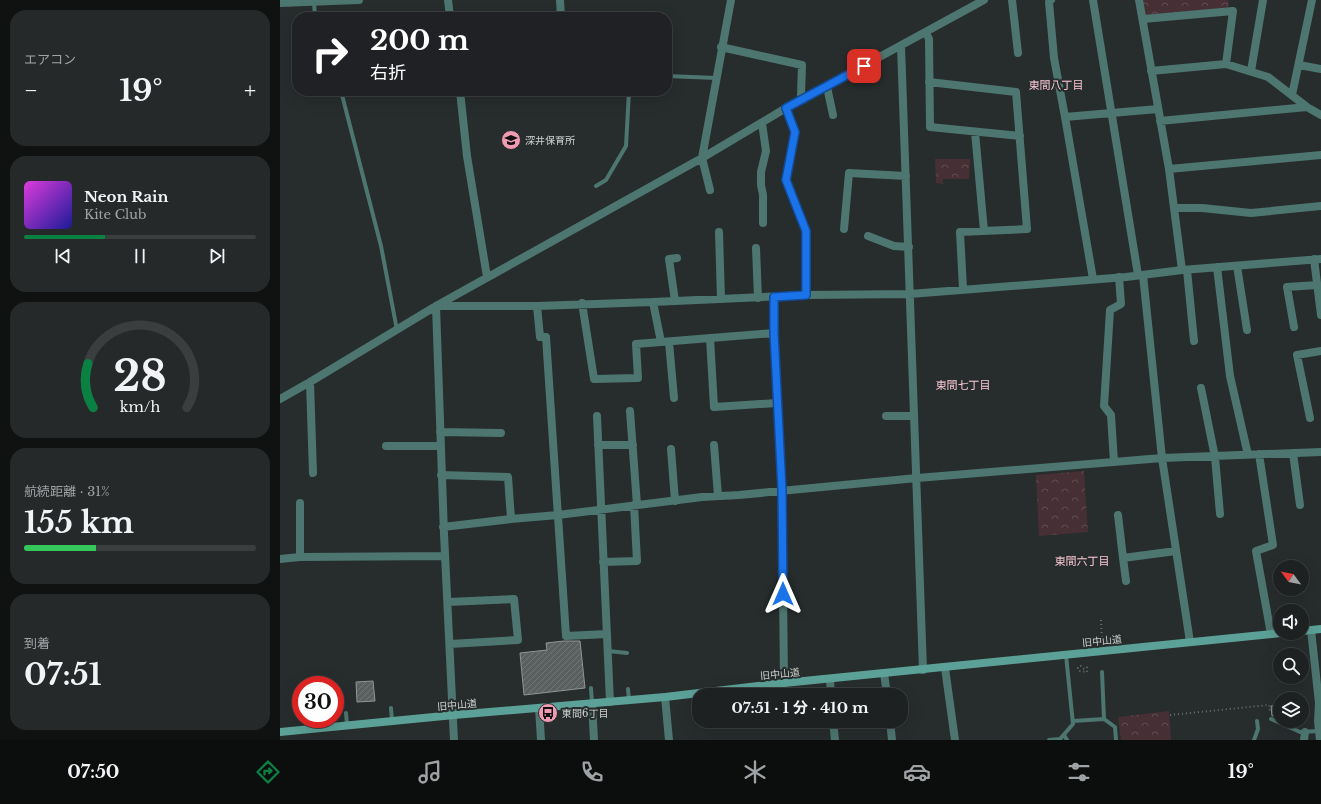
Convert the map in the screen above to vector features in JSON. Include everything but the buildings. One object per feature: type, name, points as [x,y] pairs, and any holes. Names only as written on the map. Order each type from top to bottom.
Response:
[{"type":"main road","points":[[1311,630],[1321,629]]},
{"type":"main road","name":"旧中山道","points":[[280,732],[665,697],[784,683],[1271,634]]},
{"type":"street","points":[[280,4],[359,0]]},
{"type":"street","points":[[448,0],[449,12]]},
{"type":"street","points":[[560,0],[561,12]]},
{"type":"street","points":[[710,190],[702,158],[721,47],[731,0]]},
{"type":"street","points":[[280,399],[436,306],[702,158],[786,108],[984,0]]},
{"type":"street","points":[[1012,0],[1018,53]]},
{"type":"street","points":[[1051,0],[1049,2],[1054,58],[1066,117],[1093,279]]},
{"type":"street","points":[[1093,0],[1140,275],[1162,458],[1190,642]]},
{"type":"street","points":[[1139,0],[1169,170],[1185,270],[1194,341]]},
{"type":"street","points":[[1251,72],[1263,0]]},
{"type":"street","points":[[1292,95],[1312,0]]},
{"type":"street","points":[[1143,19],[1233,12],[1226,64]]},
{"type":"street","points":[[926,33],[929,39],[930,128],[1020,136]]},
{"type":"street","points":[[901,46],[923,670]]},
{"type":"street","points":[[721,47],[802,65],[801,95],[803,100]]},
{"type":"street","points":[[1151,71],[1226,64],[1268,77],[1307,108],[1321,115]]},
{"type":"street","points":[[1299,65],[1321,69]]},
{"type":"street","points":[[929,82],[1016,92],[1027,229],[960,232],[963,290]]},
{"type":"street","points":[[827,87],[832,116]]},
{"type":"street","points":[[461,96],[467,156],[487,278]]},
{"type":"street","points":[[786,108],[795,132],[786,180],[806,231],[806,295]]},
{"type":"street","points":[[1160,121],[1307,108]]},
{"type":"street","points":[[1066,117],[1158,109]]},
{"type":"street","points":[[762,123],[766,151],[761,172],[763,195],[762,223]]},
{"type":"street","points":[[975,132],[984,231]]},
{"type":"street","points":[[1169,170],[1321,155]]},
{"type":"street","points":[[844,229],[848,173],[906,176]]},
{"type":"street","points":[[1174,208],[1202,208],[1251,213],[1321,206]]},
{"type":"street","points":[[719,232],[721,299]]},
{"type":"street","points":[[868,236],[894,246],[909,247]]},
{"type":"street","points":[[756,248],[758,298]]},
{"type":"street","points":[[675,301],[669,259],[678,258]]},
{"type":"street","points":[[436,306],[537,306],[806,295],[910,294],[1318,259],[1317,285],[1321,315]]},
{"type":"street","points":[[1237,266],[1248,330]]},
{"type":"street","points":[[1217,267],[1230,376],[1248,455]]},
{"type":"street","points":[[1114,462],[1111,415],[1104,406],[1110,310],[1121,304],[1119,277]]},
{"type":"street","points":[[1294,327],[1287,287],[1317,285]]},
{"type":"street","points":[[774,297],[774,333],[782,490],[784,683]]},
{"type":"street","points":[[653,302],[665,342],[674,398]]},
{"type":"street","points":[[582,303],[594,379],[638,378],[636,344],[774,333]]},
{"type":"street","points":[[436,306],[443,527],[454,715],[454,740]]},
{"type":"street","points":[[537,306],[540,337],[546,337],[566,636],[606,634]]},
{"type":"street","points":[[710,338],[714,407],[777,403]]},
{"type":"street","points":[[1310,418],[1297,355],[1321,351]]},
{"type":"street","points":[[310,382],[312,473]]},
{"type":"street","points":[[1201,388],[1215,456],[1220,514]]},
{"type":"street","points":[[603,562],[637,561],[633,446],[630,411]]},
{"type":"street","points":[[597,416],[600,509],[610,702]]},
{"type":"street","points":[[886,416],[914,416]]},
{"type":"street","points":[[440,432],[501,433]]},
{"type":"street","points":[[598,445],[633,446]]},
{"type":"street","points":[[714,445],[718,496]]},
{"type":"street","points":[[386,446],[440,446]]},
{"type":"street","points":[[671,449],[675,501]]},
{"type":"street","points":[[443,527],[718,496],[916,478],[1162,458],[1321,452]]},
{"type":"street","points":[[1293,453],[1300,505]]},
{"type":"street","points":[[1259,454],[1274,545],[1256,551],[1271,634]]},
{"type":"street","points":[[441,475],[508,477],[511,519]]},
{"type":"street","points":[[300,503],[300,557]]},
{"type":"street","points":[[1118,515],[1126,582]]},
{"type":"street","points":[[1123,558],[1176,551]]},
{"type":"street","points":[[280,559],[300,557],[445,556]]},
{"type":"street","points":[[448,602],[514,599],[518,640],[450,644]]},
{"type":"street","points":[[1311,630],[1319,704],[1320,740]]},
{"type":"street","points":[[945,668],[955,740]]},
{"type":"street","points":[[884,673],[885,688]]},
{"type":"street","points":[[830,679],[831,688]]},
{"type":"street","points":[[665,697],[669,740]]},
{"type":"street","points":[[592,703],[594,740]]},
{"type":"street","points":[[540,708],[541,740]]},
{"type":"street","points":[[830,740],[835,740],[834,728]]},
{"type":"street","points":[[891,728],[892,740]]},
{"type":"lane","points":[[314,2],[315,12]]},
{"type":"lane","points":[[672,76],[716,78]]},
{"type":"lane","points":[[342,96],[381,246],[397,330]]},
{"type":"lane","points":[[596,186],[606,180],[626,146],[629,96]]},
{"type":"lane","points":[[607,651],[627,653]]},
{"type":"lane","points":[[1050,740],[1060,739],[1073,724],[1066,655]]},
{"type":"lane","points":[[1102,672],[1104,719]]},
{"type":"lane","points":[[590,688],[592,703]]},
{"type":"lane","points":[[628,690],[629,700]]},
{"type":"lane","points":[[391,708],[392,721]]},
{"type":"lane","points":[[346,713],[347,725]]},
{"type":"lane","points":[[1073,721],[1104,719],[1115,727],[1116,740]]},
{"type":"lane","points":[[1271,719],[1300,732],[1305,736],[1319,731]]},
{"type":"lane","points":[[1254,740],[1258,729],[1257,721]]},
{"type":"lane","points":[[1064,735],[1067,740]]},
{"type":"path","points":[[1101,620],[1102,642]]},
{"type":"path","points":[[1084,669],[1079,666],[1078,671],[1087,672],[1087,665]]},
{"type":"path","points":[[1170,715],[1269,705]]},
{"type":"green space","points":[[1141,0],[1229,1],[1228,8],[1144,15]]},
{"type":"green space","points":[[935,159],[970,159],[969,179],[943,179],[943,184],[936,183]]},
{"type":"green space","points":[[1084,471],[1088,532],[1039,536],[1036,475]]},
{"type":"green space","points":[[1169,711],[1171,740],[1121,740],[1118,717]]},
{"type":"place","name":"深井保育所","points":[[511,140]]},
{"type":"place","name":"東間6丁目","points":[[548,713]]},
{"type":"district","name":"東間八丁目","points":[[1056,85]]},
{"type":"district","name":"東間七丁目","points":[[963,385]]},
{"type":"district","name":"東間六丁目","points":[[1082,561]]},
{"type":"route","points":[[783,594],[782,490],[774,333],[774,297],[806,295],[806,231],[786,180],[795,132],[786,108],[864,66]]}]
